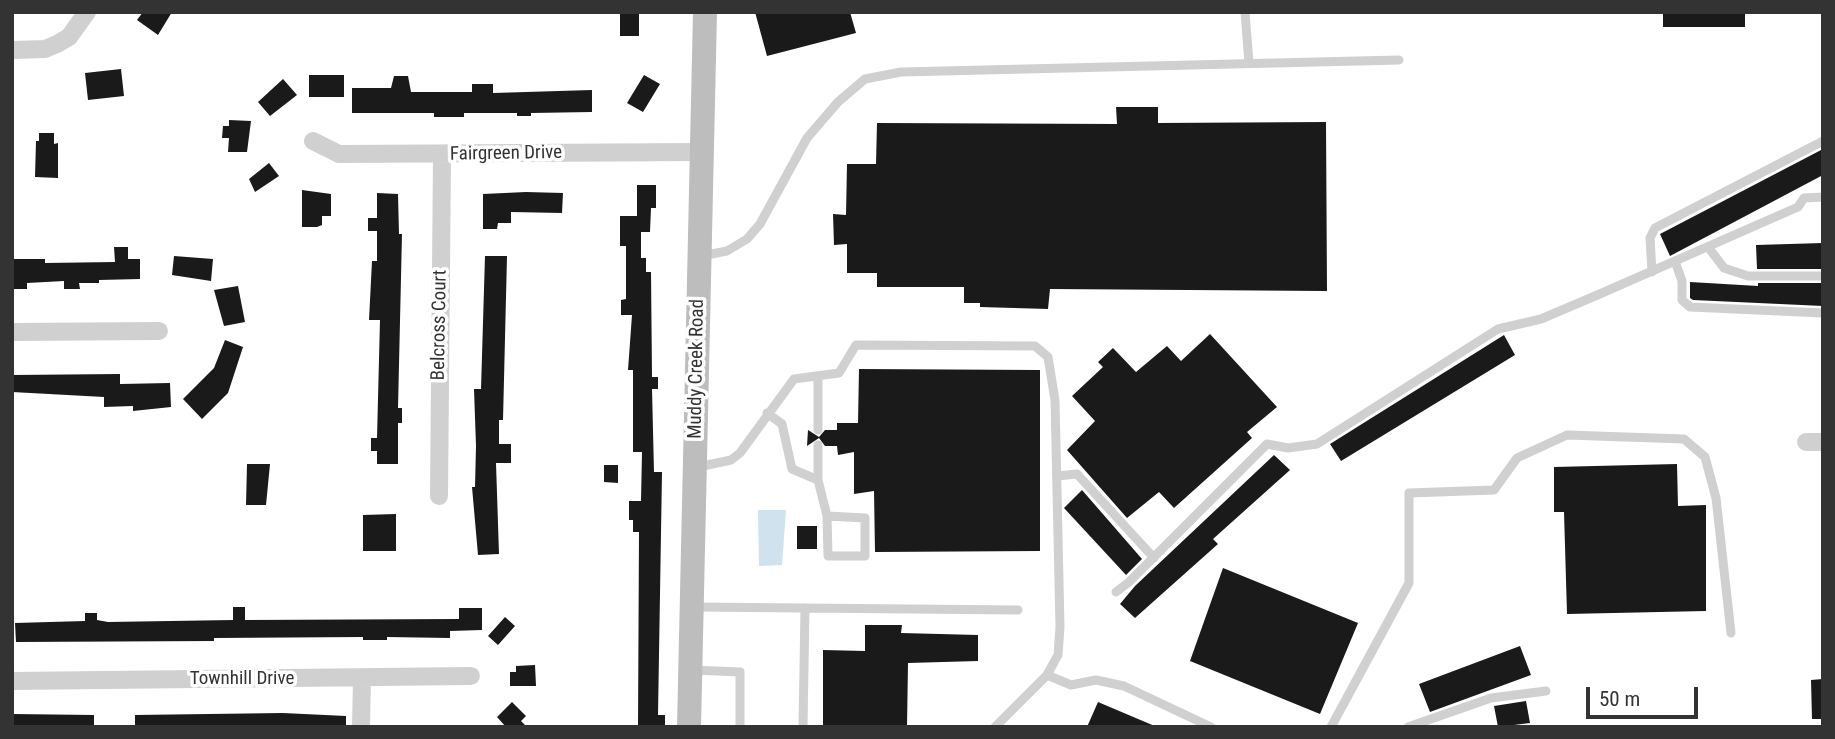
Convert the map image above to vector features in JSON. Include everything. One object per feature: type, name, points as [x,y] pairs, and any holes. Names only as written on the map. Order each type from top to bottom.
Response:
[{"type":"street","points":[[12,50],[45,49],[57,44],[69,37],[87,12]]},
{"type":"street","name":"Muddy Creek Road","points":[[689,727],[705,12]]},
{"type":"street","name":"Fairgreen Drive","points":[[313,141],[339,154],[702,152]]},
{"type":"street","name":"Belcross Court","points":[[439,496],[442,155]]},
{"type":"street","points":[[12,332],[159,331]]},
{"type":"street","name":"Townhill Drive","points":[[12,681],[471,676]]},
{"type":"street","points":[[361,727],[362,679]]},
{"type":"lane","points":[[1245,12],[1249,63]]},
{"type":"lane","points":[[700,257],[727,251],[747,239],[760,224],[807,138],[838,102],[865,79],[901,72],[1399,60]]},
{"type":"lane","points":[[1651,272],[1650,238],[1656,228],[1823,141]]},
{"type":"lane","points":[[1116,592],[1154,558],[1267,444],[1288,448],[1317,443],[1498,330],[1541,318],[1651,272],[1798,208],[1804,198],[1823,197]]},
{"type":"lane","points":[[1708,247],[1724,268],[1748,276],[1823,276]]},
{"type":"lane","points":[[1675,261],[1682,281],[1682,300],[1690,307],[1823,313]]},
{"type":"lane","points":[[695,467],[715,466],[731,460],[740,453],[794,379],[839,373],[856,345],[1035,346],[1048,357],[1055,400],[1060,627],[1058,655],[1047,675],[995,727]]},
{"type":"lane","points":[[818,376],[818,430]]},
{"type":"lane","points":[[767,413],[782,424],[792,469],[818,480]]},
{"type":"lane","points":[[1331,727],[1409,583],[1409,493],[1494,490],[1517,458],[1567,435],[1684,439],[1704,457],[1716,498],[1731,633]]},
{"type":"lane","points":[[818,445],[818,480],[827,516],[828,556],[865,555],[867,520],[863,517],[827,516]]},
{"type":"lane","points":[[1057,476],[1077,474],[1154,558]]},
{"type":"lane","points":[[692,607],[1018,610]]},
{"type":"lane","points":[[803,727],[805,608]]},
{"type":"lane","points":[[690,670],[740,672],[740,727]]},
{"type":"lane","points":[[1047,675],[1071,685],[1097,680],[1125,686],[1211,727]]},
{"type":"lane","points":[[1408,727],[1491,698],[1546,691]]},
{"type":"water","points":[[758,510],[786,510],[782,565],[759,566]]},
{"type":"building","points":[[143,12],[172,12],[158,35],[137,20]]},
{"type":"building","points":[[755,12],[850,12],[856,33],[767,56]]},
{"type":"building","points":[[1663,12],[1745,12],[1745,27],[1663,27]]},
{"type":"building","points":[[620,14],[639,14],[639,36],[620,36]]},
{"type":"building","points":[[121,69],[124,96],[88,100],[85,73]]},
{"type":"building","points":[[309,75],[344,75],[344,97],[309,97]]},
{"type":"building","points":[[644,75],[660,84],[643,112],[627,103]]},
{"type":"building","points":[[394,76],[408,76],[411,92],[472,92],[472,84],[493,84],[493,93],[592,90],[592,112],[531,113],[531,116],[517,116],[517,113],[464,113],[464,117],[434,117],[434,113],[352,113],[352,88],[391,88]]},
{"type":"building","points":[[283,79],[297,95],[270,116],[258,102]]},
{"type":"building","points":[[1116,107],[1158,107],[1158,123],[1326,122],[1327,291],[1050,289],[1048,309],[980,307],[980,303],[964,303],[964,287],[877,287],[877,273],[847,273],[847,244],[834,245],[833,214],[846,215],[847,164],[876,164],[877,123],[1117,124]]},
{"type":"building","points":[[229,120],[251,121],[247,152],[228,152],[229,138],[222,138],[223,126],[229,126]]},
{"type":"building","points":[[39,133],[54,133],[54,144],[58,143],[58,178],[35,177],[36,141],[39,141]]},
{"type":"building","points":[[1823,149],[1823,175],[1670,256],[1660,234]]},
{"type":"building","points":[[269,163],[279,176],[255,192],[249,179]]},
{"type":"building","points":[[637,185],[656,185],[656,208],[651,208],[650,232],[641,232],[641,258],[646,258],[646,272],[651,272],[652,377],[658,377],[658,389],[652,389],[654,472],[662,472],[658,715],[665,715],[665,727],[638,727],[639,532],[633,532],[633,520],[629,520],[629,501],[641,501],[642,452],[633,452],[633,370],[628,370],[632,315],[621,315],[621,300],[626,299],[626,246],[620,246],[620,216],[637,216]]},
{"type":"building","points":[[302,190],[331,194],[331,216],[322,216],[322,225],[302,227]]},
{"type":"building","points":[[377,193],[398,194],[399,234],[402,234],[398,408],[402,408],[402,423],[398,423],[398,464],[377,464],[377,451],[371,451],[371,438],[377,438],[380,320],[369,320],[372,261],[377,261],[377,231],[368,231],[368,218],[377,218]]},
{"type":"building","points":[[563,193],[562,213],[511,212],[511,223],[498,223],[497,229],[483,229],[483,194]]},
{"type":"building","points":[[1823,243],[1823,269],[1757,269],[1756,245]]},
{"type":"building","points":[[114,247],[128,247],[128,259],[140,259],[140,279],[79,283],[80,289],[64,289],[64,281],[27,283],[27,289],[12,289],[12,259],[45,259],[45,263],[115,262]]},
{"type":"building","points":[[174,256],[213,259],[211,281],[172,275]]},
{"type":"building","points":[[485,256],[507,256],[503,420],[499,420],[499,444],[511,444],[511,463],[496,463],[499,554],[478,555],[472,487],[475,487],[476,446],[474,389],[481,389]]},
{"type":"building","points":[[1690,282],[1758,286],[1758,283],[1823,283],[1823,306],[1693,300],[1690,298]]},
{"type":"building","points":[[238,286],[245,322],[224,326],[214,290]]},
{"type":"building","points":[[1210,334],[1277,407],[1247,432],[1252,438],[1174,508],[1159,492],[1127,518],[1067,450],[1095,421],[1072,396],[1103,367],[1098,362],[1113,348],[1136,372],[1167,346],[1181,361]]},
{"type":"building","points":[[1504,335],[1515,355],[1341,461],[1330,444]]},
{"type":"building","points":[[225,340],[243,347],[228,393],[202,419],[183,399],[214,368]]},
{"type":"building","points":[[859,369],[1040,370],[1040,551],[875,552],[874,491],[854,494],[854,452],[838,455],[837,446],[825,446],[819,438],[807,446],[808,430],[819,437],[825,430],[837,430],[837,423],[858,423]]},
{"type":"building","points":[[120,374],[120,384],[170,383],[171,407],[133,411],[133,406],[104,407],[104,397],[12,392],[12,375]]},
{"type":"building","points":[[1274,455],[1290,470],[1213,539],[1218,544],[1135,618],[1120,604],[1135,586]]},
{"type":"building","points":[[247,464],[270,464],[266,505],[246,505]]},
{"type":"building","points":[[1677,464],[1678,506],[1706,505],[1706,611],[1567,614],[1564,512],[1554,512],[1554,467]]},
{"type":"building","points":[[604,465],[618,465],[618,483],[604,482]]},
{"type":"building","points":[[1082,490],[1142,559],[1126,575],[1064,508]]},
{"type":"building","points":[[396,514],[396,551],[363,551],[363,515]]},
{"type":"building","points":[[797,526],[817,526],[817,549],[797,549]]},
{"type":"building","points":[[1223,568],[1358,623],[1320,714],[1190,661]]},
{"type":"building","points":[[233,607],[245,607],[245,620],[459,619],[459,608],[482,608],[482,630],[450,631],[450,638],[387,637],[387,640],[363,640],[363,637],[16,642],[15,623],[85,621],[85,613],[97,613],[97,620],[108,622],[233,620]]},
{"type":"building","points":[[505,617],[515,626],[498,645],[488,636]]},
{"type":"building","points":[[865,625],[902,625],[901,633],[978,635],[978,661],[908,663],[907,727],[823,727],[823,650],[865,651]]},
{"type":"building","points":[[1520,646],[1531,675],[1430,712],[1419,684]]},
{"type":"building","points":[[535,665],[536,686],[510,686],[510,672],[516,672],[516,666]]},
{"type":"building","points":[[1823,679],[1823,719],[1812,719],[1811,680]]},
{"type":"building","points":[[1526,701],[1530,723],[1498,727],[1494,706]]},
{"type":"building","points":[[512,702],[526,716],[521,721],[527,727],[506,727],[497,717]]},
{"type":"building","points":[[1098,702],[1157,727],[1087,727]]},
{"type":"building","points":[[283,713],[346,716],[346,727],[135,727],[135,715]]},
{"type":"building","points":[[12,714],[94,715],[94,727],[12,727]]}]
